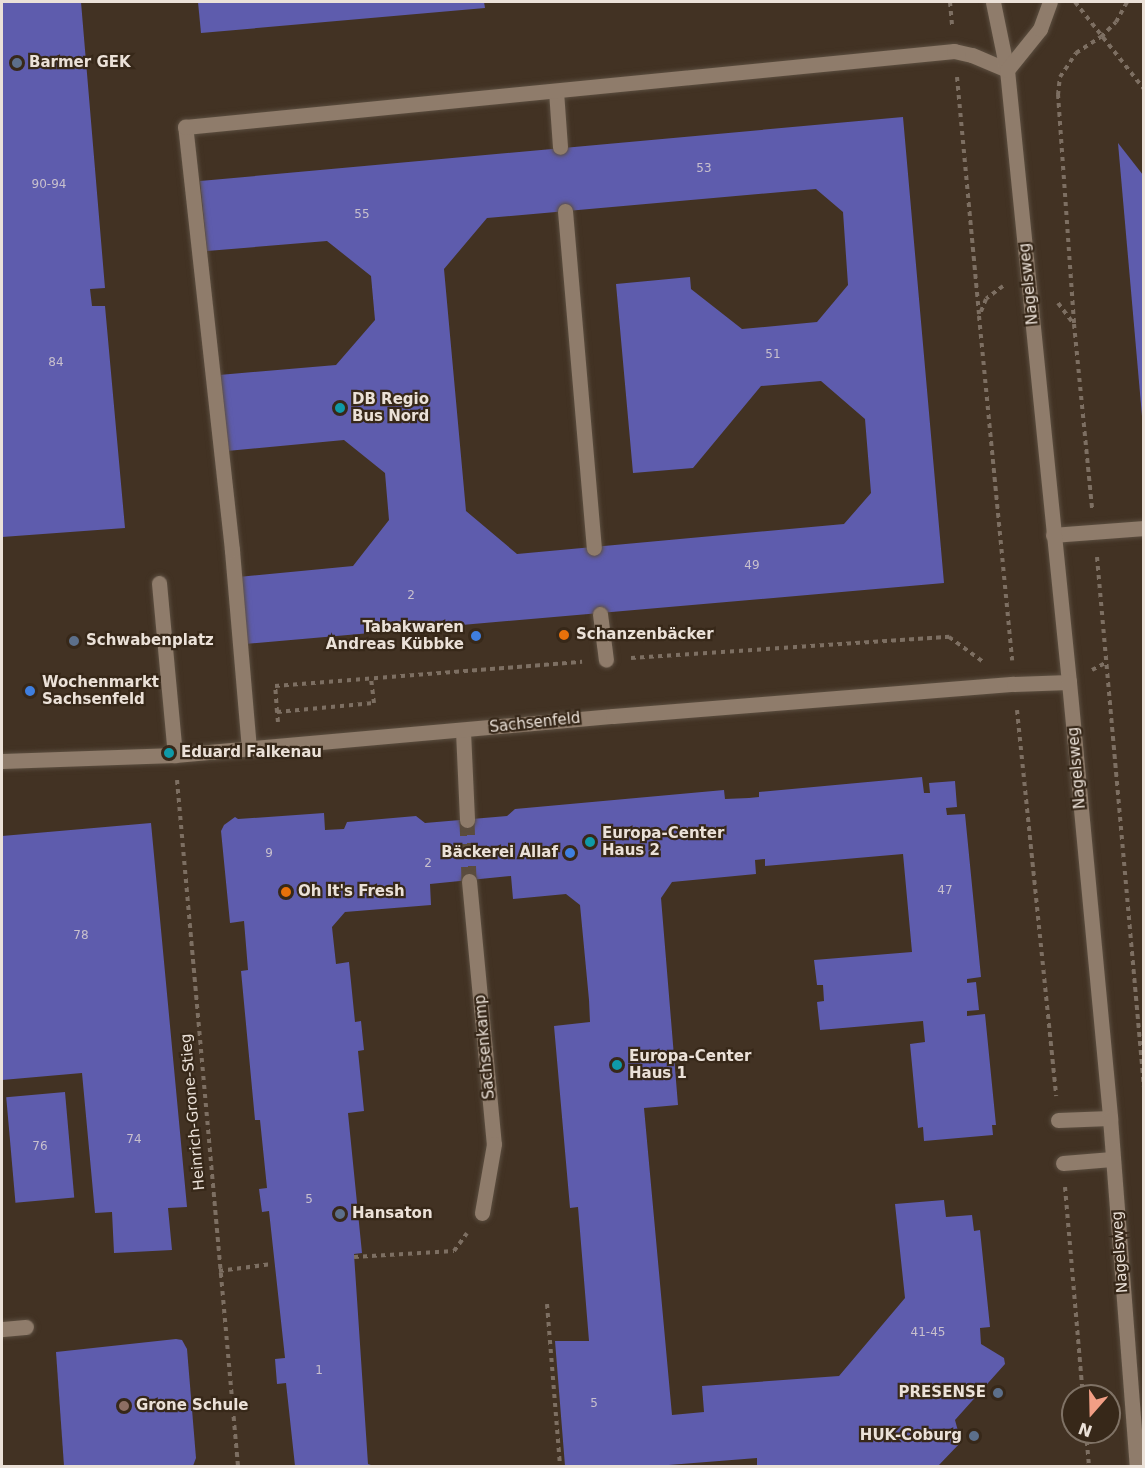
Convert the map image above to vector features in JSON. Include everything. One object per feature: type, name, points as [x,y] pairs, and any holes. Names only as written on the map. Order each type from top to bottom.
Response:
[{"type":"street","name":"Nagelsweg","points":[[993,2],[1007,70],[1069,682],[1110,1118],[1137,1467]]},
{"type":"street","points":[[249,749],[232,550],[185,127],[954,51],[972,55],[1007,70],[1040,29],[1050,2]]},
{"type":"street","points":[[556,92],[560,147]]},
{"type":"street","points":[[565,211],[594,548]]},
{"type":"street","points":[[1053,535],[1143,528]]},
{"type":"street","points":[[159,583],[175,755]]},
{"type":"street","points":[[600,614],[606,660]]},
{"type":"street","name":"Sachsenfeld","points":[[2,761],[175,755],[612,716],[1014,684],[1069,682]]},
{"type":"street","points":[[463,730],[467,820]]},
{"type":"street","name":"Sachsenkamp","points":[[469,881],[494,1144],[482,1213]]},
{"type":"street","points":[[1058,1120],[1110,1118]]},
{"type":"street","points":[[1063,1163],[1112,1159]]},
{"type":"street","points":[[2,1329],[26,1327]]},
{"type":"path","points":[[950,2],[1014,684],[1058,1120]]},
{"type":"path","points":[[1075,2],[1143,89]]},
{"type":"path","points":[[1126,2],[1116,22],[1101,37],[1076,53],[1066,65],[1060,77],[1058,95],[1074,324],[1095,531],[1143,1088]]},
{"type":"path","points":[[979,316],[986,298],[1028,266],[1074,324]]},
{"type":"path","points":[[280,746],[275,686],[606,660],[949,638],[1014,684]]},
{"type":"path","points":[[277,712],[374,703],[371,678]]},
{"type":"path","name":"Heinrich-Grone-Stieg","points":[[175,755],[238,1467]]},
{"type":"path","points":[[1063,1163],[1082,1384]]},
{"type":"path","points":[[354,1257],[454,1251],[482,1213]]},
{"type":"path","points":[[219,1271],[272,1264]]},
{"type":"path","points":[[547,1304],[560,1467]]},
{"type":"path","points":[[1087,1444],[1089,1467]]},
{"type":"building","points":[[2,2],[81,2],[105,288],[90,289],[92,306],[105,306],[125,528],[2,537]]},
{"type":"building","points":[[198,2],[484,2],[485,8],[201,33]]},
{"type":"building","points":[[903,117],[944,583],[245,644],[238,577],[353,566],[389,520],[385,473],[344,440],[227,451],[219,375],[336,365],[375,320],[371,276],[327,241],[207,251],[200,181]],"holes":[[[816,189],[843,212],[848,285],[817,322],[742,329],[691,289],[690,277],[616,284],[633,473],[693,468],[761,386],[821,381],[865,419],[871,493],[844,524],[517,554],[466,511],[444,269],[487,218]]]},
{"type":"building","points":[[1118,143],[1143,175],[1143,416],[1142,416]]},
{"type":"building","points":[[922,777],[924,793],[930,793],[929,783],[955,781],[957,807],[946,808],[947,815],[965,814],[981,977],[967,979],[967,983],[976,982],[979,1010],[967,1011],[967,1016],[985,1014],[996,1125],[992,1125],[993,1135],[924,1141],[923,1127],[918,1128],[910,1044],[925,1042],[923,1021],[820,1030],[817,1002],[824,1001],[823,985],[817,985],[814,960],[912,952],[903,854],[765,866],[765,859],[755,860],[756,874],[672,882],[661,898],[678,1105],[644,1108],[672,1415],[704,1412],[702,1386],[839,1376],[905,1298],[895,1204],[944,1200],[946,1217],[972,1215],[974,1231],[980,1230],[990,1327],[980,1328],[981,1344],[1004,1358],[1005,1364],[955,1420],[961,1442],[938,1466],[757,1466],[757,1458],[656,1466],[565,1466],[555,1341],[589,1341],[578,1207],[570,1208],[554,1026],[590,1022],[589,1000],[580,905],[566,894],[513,899],[511,876],[430,884],[431,905],[345,912],[332,927],[336,964],[349,962],[355,1022],[361,1021],[364,1050],[358,1051],[364,1111],[348,1113],[362,1253],[354,1254],[368,1464],[374,1466],[295,1466],[286,1383],[277,1384],[275,1359],[285,1358],[269,1211],[262,1212],[259,1189],[267,1188],[260,1120],[255,1120],[241,971],[248,970],[244,921],[230,923],[221,831],[224,825],[235,817],[238,819],[324,813],[325,830],[344,829],[347,822],[416,816],[425,823],[507,816],[515,809],[724,790],[725,799],[749,798],[759,797],[759,792]]},
{"type":"building","points":[[151,823],[187,1207],[168,1208],[172,1250],[114,1253],[112,1212],[95,1213],[82,1073],[2,1080],[2,836]]},
{"type":"building","points":[[65,1092],[74,1198],[15,1203],[6,1097]]},
{"type":"building","points":[[182,1340],[187,1349],[196,1458],[193,1466],[64,1466],[56,1352]]},
{"type":"tunnel","points":[[467,820],[469,881]]},
{"type":"place","name":"Barmer GEK","points":[[17,63]]},
{"type":"place","name":"DB Regio Bus Nord","points":[[340,408]]},
{"type":"place","name":"Schanzenbäcker","points":[[564,635]]},
{"type":"place","name":"Tabakwaren Andreas Kübbke","points":[[476,636]]},
{"type":"place","name":"Schwabenplatz","points":[[74,641]]},
{"type":"place","name":"Wochenmarkt Sachsenfeld","points":[[30,691]]},
{"type":"place","name":"Eduard Falkenau","points":[[169,753]]},
{"type":"place","name":"Europa-Center Haus 2","points":[[590,842]]},
{"type":"place","name":"Bäckerei Allaf","points":[[570,853]]},
{"type":"place","name":"Oh It's Fresh","points":[[286,892]]},
{"type":"place","name":"Europa-Center Haus 1","points":[[617,1065]]},
{"type":"place","name":"Hansaton","points":[[340,1214]]},
{"type":"place","name":"PRESENSE","points":[[998,1393]]},
{"type":"place","name":"Grone Schule","points":[[124,1406]]},
{"type":"place","name":"HUK-Coburg","points":[[974,1436]]}]
